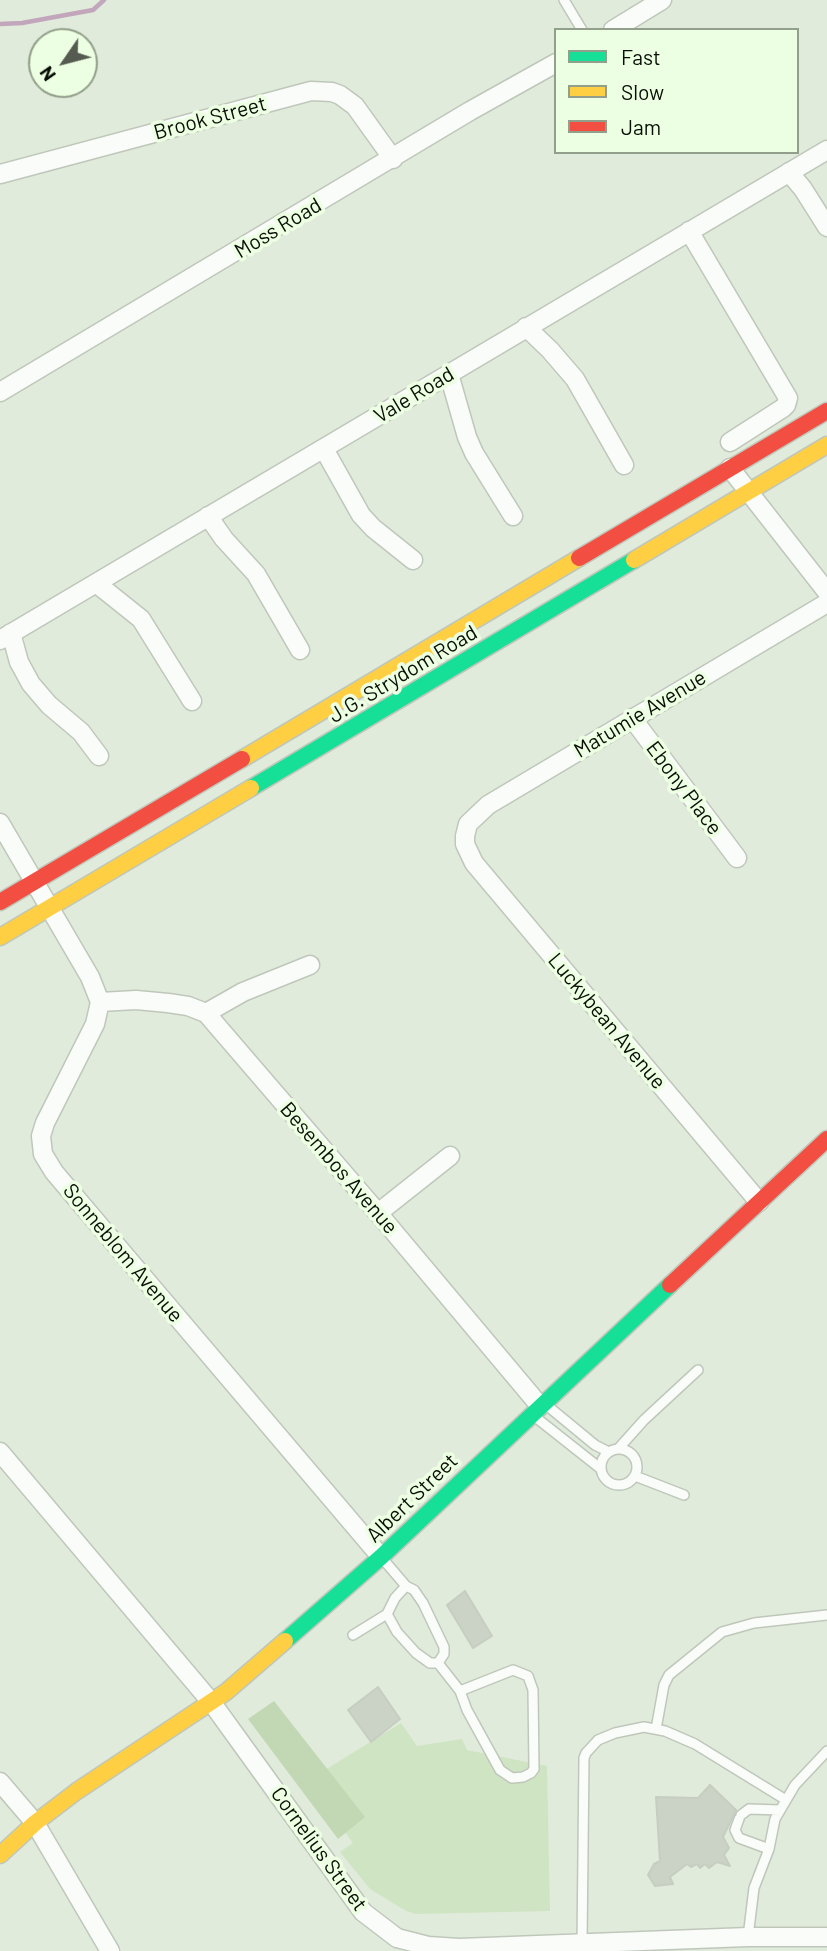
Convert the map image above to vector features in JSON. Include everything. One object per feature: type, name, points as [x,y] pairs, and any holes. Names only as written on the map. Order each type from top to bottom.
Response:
[{"type":"street","points":[[617,28],[662,0]]},
{"type":"street","name":"Moss Road","points":[[0,392],[470,111],[554,64]]},
{"type":"street","name":"Brook Street","points":[[0,174],[311,92],[325,91],[341,95],[355,106],[393,159]]},
{"type":"street","name":"Vale Road","points":[[6,637],[827,150]]},
{"type":"street","points":[[789,172],[803,188],[827,227]]},
{"type":"street","points":[[689,231],[788,398],[783,408],[730,442]]},
{"type":"street","points":[[526,327],[575,379],[624,465]]},
{"type":"street","points":[[449,374],[467,438],[513,516]]},
{"type":"street","name":"J.G. Strydom Road","points":[[0,902],[827,411]]},
{"type":"street","name":"J.G. Strydom Road","points":[[0,937],[827,445]]},
{"type":"street","points":[[324,449],[361,515],[413,560]]},
{"type":"street","points":[[730,468],[827,592]]},
{"type":"street","points":[[208,516],[256,574],[300,650]]},
{"type":"street","points":[[96,583],[141,619],[192,701]]},
{"type":"street","name":"Matumie Avenue","points":[[465,836],[473,817],[488,805],[827,603]]},
{"type":"street","points":[[6,637],[31,684],[49,705],[81,732],[99,756]]},
{"type":"street","name":"Ebony Place","points":[[632,718],[737,858]]},
{"type":"street","points":[[0,824],[90,977],[100,1002],[147,1001],[188,1006],[206,1013],[243,992],[310,965]]},
{"type":"street","name":"Luckybean Avenue","points":[[465,836],[465,844],[474,863],[760,1202]]},
{"type":"street","name":"Sonneblom Avenue","points":[[100,1002],[95,1024],[45,1123],[41,1136],[43,1154],[63,1182],[381,1557]]},
{"type":"street","name":"Besembos Avenue","points":[[206,1013],[378,1213],[538,1407]]},
{"type":"street","name":"Albert Street","points":[[0,1855],[77,1791],[212,1703],[381,1557],[827,1139]]},
{"type":"street","points":[[378,1213],[450,1156]]},
{"type":"street","name":"Cornelius Street","points":[[0,1452],[212,1703],[357,1904],[391,1934],[410,1942],[441,1947],[748,1937],[790,1944],[827,1937]]},
{"type":"street","points":[[0,1782],[35,1824],[110,1951]]},
{"type":"lane","points":[[564,0],[581,28]]},
{"type":"lane","points":[[538,1407],[595,1445],[613,1450],[627,1451],[634,1457],[637,1466],[635,1476],[620,1485],[604,1478],[602,1459],[613,1450],[698,1370]]},
{"type":"lane","points":[[538,1407],[601,1469]]},
{"type":"lane","points":[[635,1476],[684,1495]]},
{"type":"lane","points":[[381,1557],[407,1586],[414,1590],[423,1603],[444,1647],[444,1654],[438,1663]]},
{"type":"lane","points":[[353,1635],[387,1614],[395,1598],[407,1586]]},
{"type":"lane","points":[[387,1614],[397,1632],[416,1653],[429,1663],[438,1663]]},
{"type":"lane","points":[[656,1729],[664,1685],[669,1675],[722,1632],[754,1623],[827,1615]]},
{"type":"lane","points":[[438,1663],[460,1691],[467,1710],[500,1770],[512,1778],[531,1773],[534,1769],[533,1690],[528,1676],[513,1670],[460,1691]]},
{"type":"lane","points":[[582,1944],[584,1758],[598,1740],[614,1733],[644,1727],[656,1729],[695,1744],[786,1800]]},
{"type":"lane","points":[[748,1937],[754,1888],[769,1849],[775,1819],[795,1785],[827,1751]]},
{"type":"lane","points":[[769,1849],[739,1838],[735,1830],[740,1817],[749,1809],[780,1810]]},
{"type":"green space","points":[[274,1701],[365,1817],[338,1839],[248,1719]]},
{"type":"green space","points":[[401,1723],[417,1746],[462,1739],[467,1750],[547,1766],[550,1911],[416,1914],[406,1911],[370,1889],[340,1852],[353,1843],[307,1781]]},
{"type":"building","points":[[465,1591],[492,1636],[473,1648],[447,1605]]},
{"type":"building","points":[[378,1687],[400,1719],[371,1742],[348,1710]]},
{"type":"building","points":[[710,1785],[736,1810],[723,1837],[729,1848],[724,1855],[730,1866],[717,1862],[709,1868],[705,1864],[700,1868],[697,1864],[691,1867],[687,1864],[670,1877],[673,1884],[655,1886],[648,1875],[654,1864],[660,1861],[656,1797],[698,1798]]},
{"type":"waterway","points":[[0,24],[22,23],[93,10],[104,0]]},
{"type":"traffic: fast","points":[[251,788],[634,560]]},
{"type":"traffic: fast","points":[[285,1641],[381,1557],[670,1285]]},
{"type":"traffic: slow","points":[[634,560],[827,445]]},
{"type":"traffic: slow","points":[[242,759],[579,558]]},
{"type":"traffic: slow","points":[[0,937],[251,788]]},
{"type":"traffic: slow","points":[[0,1855],[35,1823],[77,1791],[226,1692],[285,1641]]},
{"type":"traffic: jam","points":[[579,558],[827,411]]},
{"type":"traffic: jam","points":[[0,902],[242,759]]},
{"type":"traffic: jam","points":[[670,1285],[827,1139]]}]
